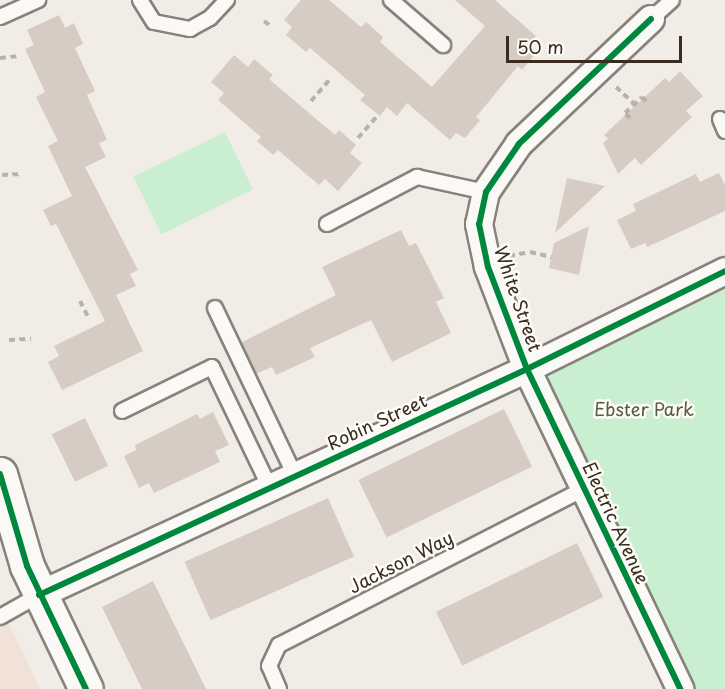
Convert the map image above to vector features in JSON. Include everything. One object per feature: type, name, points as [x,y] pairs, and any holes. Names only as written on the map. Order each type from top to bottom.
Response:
[{"type":"main road","points":[[0,474],[18,542],[39,595],[86,689]]},
{"type":"street","name":"White Street","points":[[527,369],[488,267],[479,224],[486,192],[519,144],[651,19]]},
{"type":"street","name":"Robin Street","points":[[39,595],[527,369],[725,271]]},
{"type":"street","name":"Electric Avenue","points":[[527,369],[680,689]]},
{"type":"lane","points":[[0,17],[38,0]]},
{"type":"lane","points":[[140,0],[154,22],[190,29],[210,18],[227,0]]},
{"type":"lane","points":[[391,0],[443,45]]},
{"type":"lane","points":[[651,19],[672,0]]},
{"type":"lane","points":[[327,224],[417,177],[486,192]]},
{"type":"lane","points":[[214,308],[295,476]]},
{"type":"lane","points":[[122,411],[212,367],[270,488]]},
{"type":"lane","name":"Jackson Way","points":[[279,689],[269,666],[279,645],[584,489]]},
{"type":"lane","points":[[0,617],[39,595]]},
{"type":"path","points":[[264,21],[271,26]]},
{"type":"path","points":[[0,57],[18,56]]},
{"type":"path","points":[[311,101],[331,78]]},
{"type":"path","points":[[616,87],[634,104]]},
{"type":"path","points":[[630,118],[625,113],[634,104],[642,97],[647,102]]},
{"type":"path","points":[[358,138],[376,116]]},
{"type":"path","points":[[2,175],[23,174]]},
{"type":"path","points":[[508,256],[530,252],[551,257]]},
{"type":"path","points":[[80,301],[89,319]]},
{"type":"path","points":[[9,340],[31,339]]},
{"type":"shaded area","points":[[0,605],[40,689],[0,689]]},
{"type":"green space","points":[[225,132],[253,190],[161,234],[133,177]]},
{"type":"green space","name":"Ebster Park","points":[[725,279],[725,689],[685,689],[536,372]]},
{"type":"building","points":[[301,0],[329,0],[361,27],[366,22],[383,37],[380,42],[432,87],[485,26],[455,0],[495,0],[536,36],[529,45],[537,52],[522,70],[518,66],[476,117],[480,120],[465,138],[456,133],[450,140],[407,103],[397,116],[387,107],[380,116],[360,100],[365,95],[310,48],[306,52],[286,35],[292,27],[284,20]]},
{"type":"building","points":[[59,15],[65,28],[74,23],[83,44],[75,48],[95,91],[87,95],[107,140],[99,143],[106,157],[85,167],[138,270],[130,274],[136,286],[116,295],[143,351],[62,390],[48,362],[59,356],[54,346],[105,321],[56,224],[51,226],[43,210],[72,196],[48,146],[58,141],[36,97],[45,92],[25,49],[34,45],[27,30]]},
{"type":"building","points":[[234,55],[248,67],[254,59],[273,75],[269,79],[335,135],[339,130],[356,145],[350,153],[362,163],[338,191],[325,179],[319,185],[278,150],[273,155],[257,141],[261,137],[218,100],[224,93],[211,82]]},
{"type":"building","points":[[680,71],[703,96],[686,111],[692,117],[641,165],[635,158],[618,174],[603,143],[608,139],[604,135],[665,78],[669,82]]},
{"type":"building","points":[[719,173],[725,185],[725,211],[647,247],[645,243],[631,249],[617,220],[636,211],[633,204],[696,174],[700,182]]},
{"type":"building","points":[[567,178],[605,186],[555,233]]},
{"type":"building","points":[[589,226],[579,275],[549,268],[554,243]]},
{"type":"building","points":[[401,230],[409,246],[416,243],[444,298],[436,302],[451,333],[392,362],[371,320],[310,348],[315,357],[276,375],[272,367],[256,374],[242,342],[336,295],[322,267]]},
{"type":"building","points":[[504,409],[532,467],[386,538],[358,480]]},
{"type":"building","points":[[213,412],[229,445],[215,451],[220,462],[154,493],[149,483],[139,488],[124,456],[136,450],[135,445],[197,414],[200,419]]},
{"type":"building","points":[[85,418],[108,466],[75,482],[52,434]]},
{"type":"building","points":[[328,498],[354,556],[211,620],[185,562]]},
{"type":"building","points":[[577,543],[603,597],[462,666],[436,612]]},
{"type":"building","points":[[153,581],[206,689],[142,689],[102,607]]},
{"type":"cycle path","points":[[651,19],[519,144],[486,192],[479,224],[488,267],[527,369],[680,689]]},
{"type":"cycle path","points":[[39,595],[527,369],[725,271]]},
{"type":"cycle path","points":[[0,474],[27,566],[86,689]]}]
